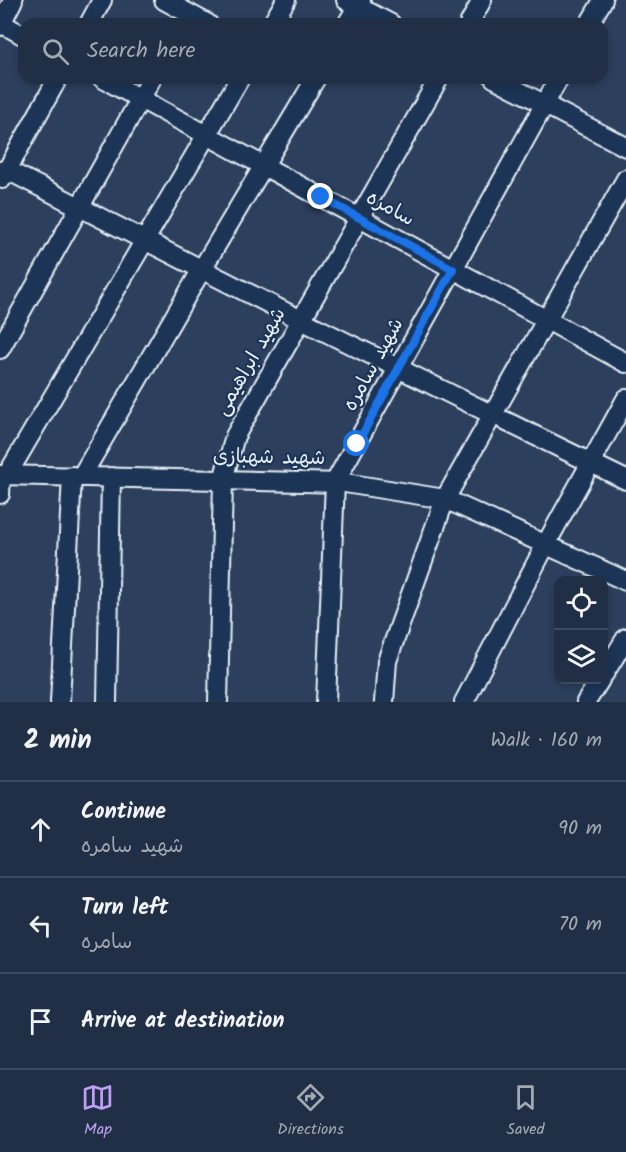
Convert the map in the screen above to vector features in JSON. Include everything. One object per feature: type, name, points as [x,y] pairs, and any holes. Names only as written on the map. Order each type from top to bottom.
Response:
[{"type":"street","points":[[13,0],[1,25],[18,33]]},
{"type":"street","points":[[92,18],[102,0]]},
{"type":"street","points":[[164,0],[189,12]]},
{"type":"street","points":[[276,18],[286,0]]},
{"type":"street","points":[[472,18],[482,0]]},
{"type":"street","points":[[592,18],[603,0]]},
{"type":"street","points":[[349,18],[355,2],[381,18]]},
{"type":"street","points":[[55,84],[2,175],[79,207],[301,320],[626,480]]},
{"type":"street","name":"سامره","points":[[113,84],[626,363]]},
{"type":"street","points":[[0,349],[149,84]]},
{"type":"street","points":[[0,494],[3,475],[236,84]]},
{"type":"street","points":[[60,702],[76,476],[264,166],[309,84]]},
{"type":"street","name":"شهید ابراهیمی","points":[[218,702],[223,480],[235,436],[436,84]]},
{"type":"street","points":[[506,84],[626,147]]},
{"type":"street","name":"شهید سامره","points":[[326,702],[335,482],[556,84]]},
{"type":"street","points":[[384,702],[387,661],[446,499],[499,418],[546,320],[626,179]]},
{"type":"street","points":[[464,702],[546,544],[626,399]]},
{"type":"street","name":"شهید شهبازی","points":[[3,475],[335,482],[446,499],[626,581]]},
{"type":"street","points":[[107,702],[111,477]]},
{"type":"street","points":[[608,666],[626,638]]},
{"type":"street","points":[[586,702],[597,684]]},
{"type":"route","points":[[321,197],[453,269],[357,444]]}]
